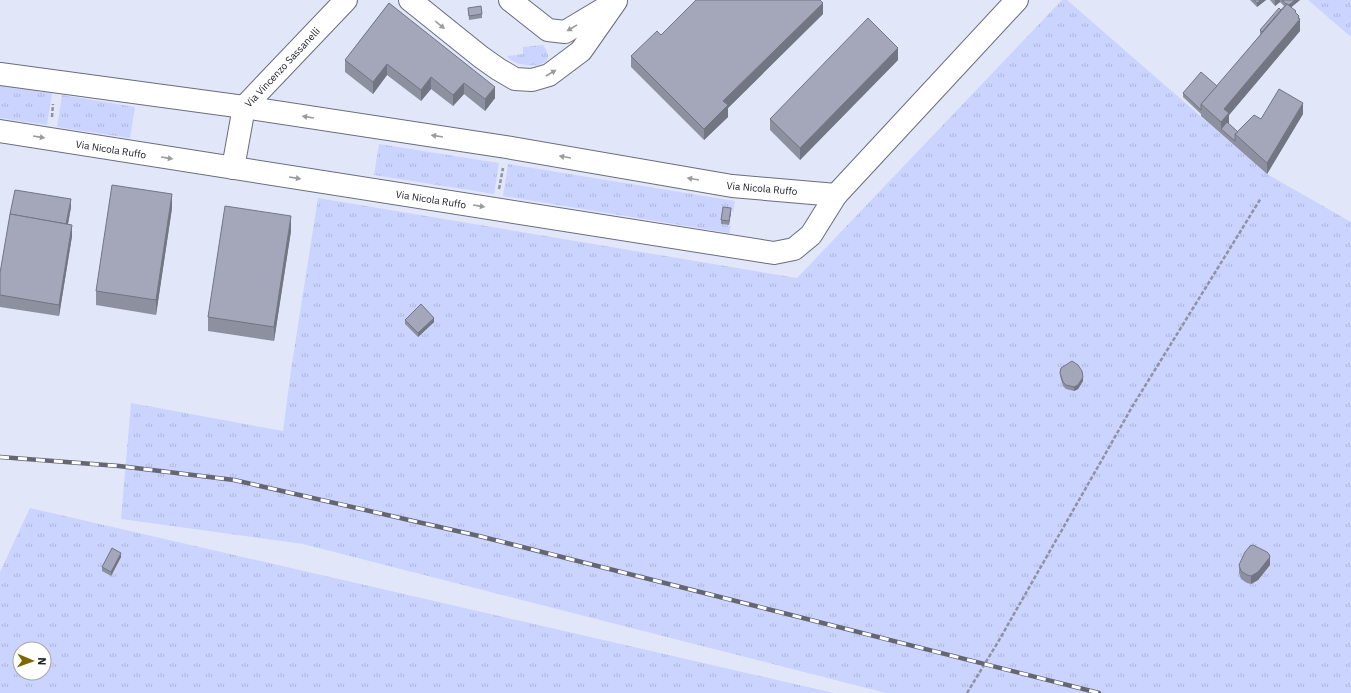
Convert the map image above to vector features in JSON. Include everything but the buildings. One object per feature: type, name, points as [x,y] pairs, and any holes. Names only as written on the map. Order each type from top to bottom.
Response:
[{"type":"street","name":"Via Vincenzo Sassanelli","points":[[233,168],[244,107],[346,0]]},
{"type":"street","points":[[410,0],[498,69],[515,79],[532,80],[549,75],[581,51],[616,1]]},
{"type":"street","points":[[510,0],[548,30],[565,32],[616,1]]},
{"type":"street","name":"Via Nicola Ruffo","points":[[0,131],[774,253],[794,249],[811,235],[836,195],[1017,0]]},
{"type":"street","name":"Via Nicola Ruffo","points":[[0,74],[244,107],[506,147],[732,186],[836,195]]},
{"type":"path","points":[[49,139],[55,82]]},
{"type":"path","points":[[496,209],[506,147]]},
{"type":"path","points":[[967,693],[1002,635],[1132,407],[1261,198]]},
{"type":"green space","points":[[1062,0],[1067,0],[1267,174],[1351,222],[1351,693],[886,693],[303,544],[121,519],[131,403],[283,431],[318,198],[797,278]]},
{"type":"green space","points":[[1308,0],[1351,0],[1351,37]]},
{"type":"green space","points":[[543,45],[548,56],[544,63],[535,65],[520,64],[516,63],[507,56],[523,54],[523,47]]},
{"type":"green space","points":[[0,85],[52,93],[47,125],[0,118]]},
{"type":"green space","points":[[62,95],[135,107],[130,138],[57,127]]},
{"type":"green space","points":[[379,144],[499,163],[494,194],[374,175]]},
{"type":"green space","points":[[508,164],[735,201],[733,212],[723,211],[721,224],[731,226],[729,233],[503,196]]},
{"type":"green space","points":[[30,508],[834,693],[0,693],[0,572]]},
{"type":"railway","points":[[0,457],[119,466],[234,480],[479,536],[1099,693]]}]
